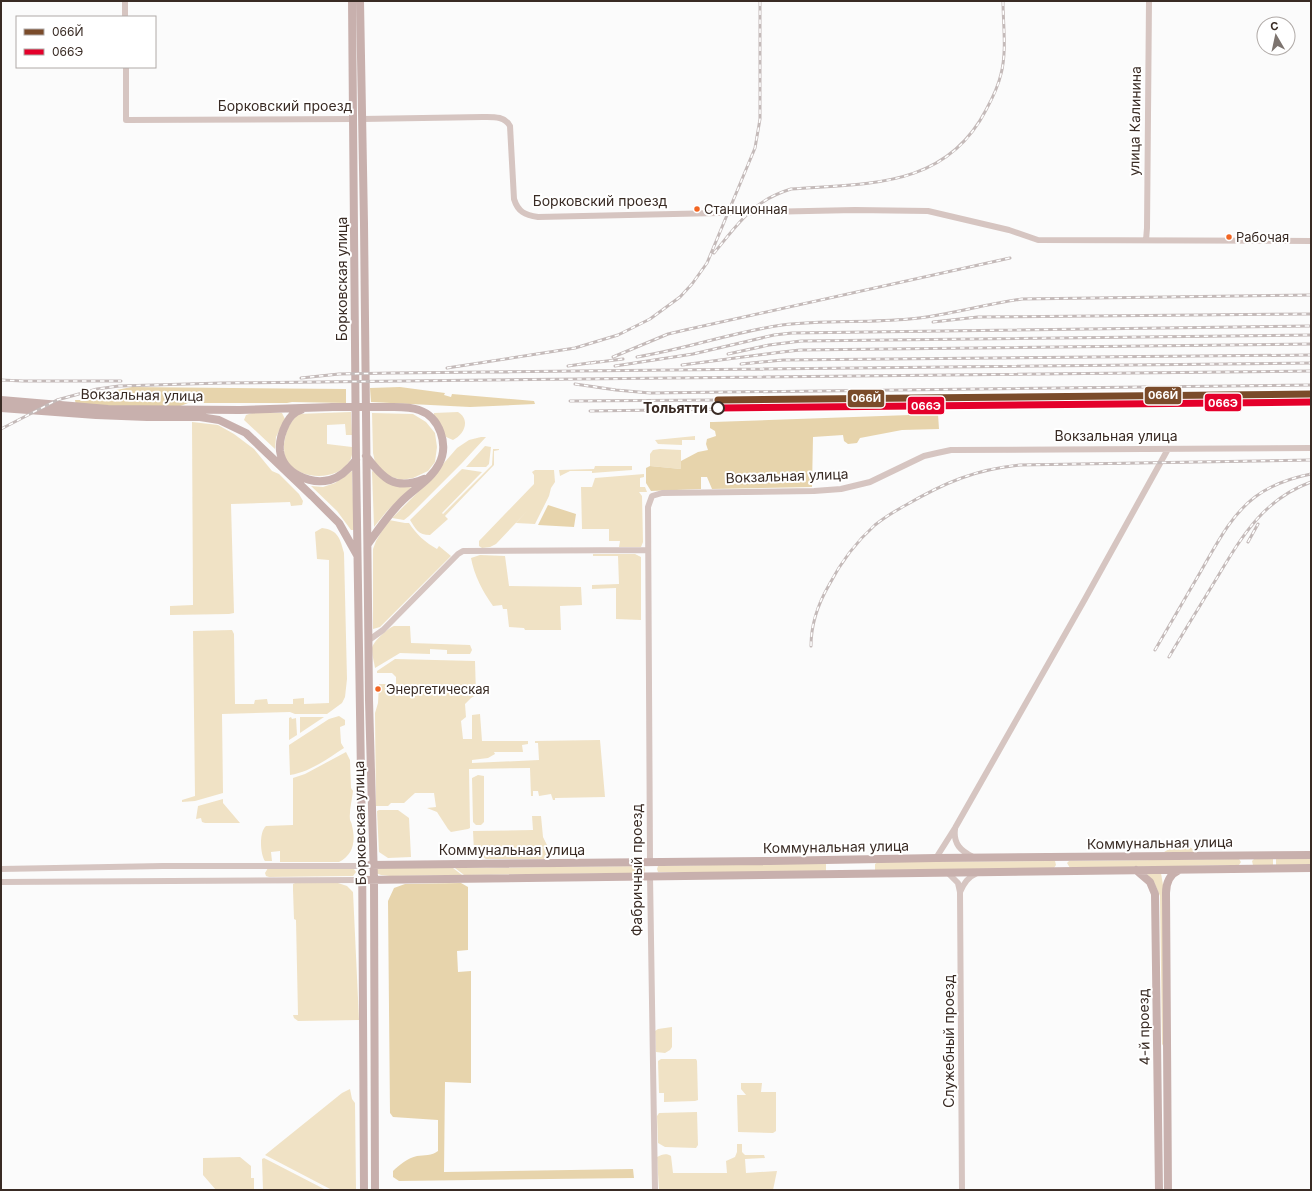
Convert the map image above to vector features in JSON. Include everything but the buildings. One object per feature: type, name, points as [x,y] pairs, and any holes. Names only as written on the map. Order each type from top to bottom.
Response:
[{"type":"main road","name":"Борковская улица","points":[[352,1],[364,224],[366,456],[374,865],[375,1190]]},
{"type":"main road","name":"Борковская улица","points":[[360,1],[356,460],[359,557],[364,1190]]},
{"type":"main road","name":"Вокзальная улица","points":[[1,400],[108,409],[240,410],[385,407],[419,410],[428,415],[440,430],[443,453],[439,464],[428,477],[400,502],[378,528],[368,545]]},
{"type":"main road","points":[[1,408],[96,415],[211,418],[219,420],[246,433],[329,513],[339,524],[359,557]]},
{"type":"main road","points":[[288,420],[293,414],[304,408]]},
{"type":"main road","points":[[284,409],[288,411],[289,414],[281,438],[280,452],[284,462],[291,470],[300,476],[316,482],[331,480],[340,476],[356,460]]},
{"type":"main road","points":[[235,427],[232,416],[240,410]]},
{"type":"main road","points":[[366,456],[376,470],[390,481],[399,484],[408,484],[428,477]]},
{"type":"main road","name":"Коммунальная улица","points":[[362,866],[1311,854]]},
{"type":"main road","points":[[1244,855],[1244,869]]},
{"type":"main road","points":[[1061,857],[1062,871]]},
{"type":"main road","points":[[875,859],[871,864],[871,869],[876,874]]},
{"type":"main road","points":[[857,874],[862,871],[864,866],[858,860]]},
{"type":"main road","name":"Фабричный проезд","points":[[650,862],[650,876]]},
{"type":"main road","name":"Коммунальная улица","points":[[362,880],[1311,868]]},
{"type":"main road","name":"4-й проезд","points":[[1136,870],[1150,882],[1155,894],[1159,1190]]},
{"type":"main road","name":"4-й проезд","points":[[1168,1190],[1166,893],[1168,880],[1179,870]]},
{"type":"main road","points":[[1157,1054],[1167,1054]]},
{"type":"street","points":[[125,1],[125,16]]},
{"type":"street","name":"улица Калинина","points":[[1146,240],[1149,1]]},
{"type":"street","name":"Борковский проезд","points":[[126,68],[126,120],[358,119],[483,116],[494,117],[507,121],[510,126],[514,199],[521,212],[528,216],[617,216],[855,210],[928,211],[1009,230],[1038,240],[1146,240]]},
{"type":"street","points":[[1146,240],[1311,241]]},
{"type":"street","points":[[936,858],[955,828],[1089,592],[1168,448]]},
{"type":"street","name":"Вокзальная улица","points":[[648,550],[649,501],[652,496],[662,493],[814,491],[841,489],[870,482],[924,456],[951,450],[1311,448]]},
{"type":"street","points":[[369,640],[383,630],[458,554],[463,552],[648,550]]},
{"type":"street","name":"Фабричный проезд","points":[[648,550],[650,862]]},
{"type":"street","points":[[955,828],[956,844],[964,853],[975,858]]},
{"type":"street","points":[[1,870],[168,866],[362,866]]},
{"type":"street","points":[[960,892],[970,876],[978,872]]},
{"type":"street","name":"Служебный проезд","points":[[948,873],[958,882],[960,892],[962,1190]]},
{"type":"street","name":"Фабричный проезд","points":[[650,876],[655,1190]]},
{"type":"street","points":[[1,882],[362,880]]},
{"type":"shaded area","points":[[132,387],[346,389],[346,403],[188,403],[178,407],[76,406],[75,400],[90,400],[90,395]]},
{"type":"shaded area","points":[[400,387],[445,393],[444,395],[451,397],[452,394],[534,401],[535,404],[470,407],[371,402],[370,388]]},
{"type":"shaded area","points":[[351,412],[352,435],[346,435],[345,424],[327,425],[327,444],[352,447],[351,458],[343,468],[336,473],[318,476],[300,472],[287,462],[284,451],[286,435],[290,424],[298,414]]},
{"type":"shaded area","points":[[458,412],[462,415],[465,423],[463,431],[453,440],[446,437],[434,416],[434,413]]},
{"type":"shaded area","points":[[252,413],[282,413],[285,419],[276,437],[275,449],[244,420],[246,415]]},
{"type":"shaded area","points":[[372,413],[413,414],[426,422],[435,433],[437,447],[435,462],[428,471],[413,478],[401,480],[389,476],[382,470],[375,462],[373,453]]},
{"type":"shaded area","points":[[938,414],[939,429],[902,430],[860,438],[857,443],[848,444],[844,441],[843,435],[813,437],[812,487],[712,489],[707,477],[701,477],[701,489],[651,491],[646,483],[646,468],[650,466],[681,469],[681,461],[698,452],[708,450],[706,444],[707,439],[716,436],[715,431],[710,428],[710,422]]},
{"type":"shaded area","points":[[192,422],[218,425],[234,434],[254,449],[272,471],[279,474],[299,494],[303,501],[302,505],[291,506],[290,502],[231,504],[234,613],[170,615],[170,606],[193,605]]},
{"type":"shaded area","points":[[695,436],[695,440],[682,440],[682,445],[658,444],[655,440]]},
{"type":"shaded area","points":[[486,437],[409,516],[404,520],[392,518],[424,486],[457,448],[469,440]]},
{"type":"shaded area","points":[[485,446],[491,447],[489,464],[486,467],[466,467]]},
{"type":"shaded area","points":[[493,449],[499,449],[494,451],[494,465],[445,516],[448,519],[430,535],[420,533],[410,520],[462,469],[482,472],[442,513],[443,514],[492,465]]},
{"type":"shaded area","points":[[653,450],[681,450],[681,469],[650,466],[650,454]]},
{"type":"shaded area","points":[[595,466],[632,466],[632,470],[592,473],[592,471],[570,471],[560,476],[559,470],[594,469]]},
{"type":"shaded area","points":[[535,470],[554,470],[555,482],[535,524],[516,523],[528,510],[496,544],[490,547],[482,548],[479,546],[479,541],[534,484],[534,475],[532,472]]},
{"type":"shaded area","points":[[352,471],[354,530],[351,530],[337,511],[311,486],[323,487],[335,483]]},
{"type":"shaded area","points":[[372,471],[410,486],[411,488],[387,511],[374,527]]},
{"type":"shaded area","points":[[644,474],[644,477],[640,478],[640,487],[645,487],[647,492],[639,492],[642,496],[643,542],[641,547],[619,547],[620,541],[609,541],[609,529],[582,529],[581,487],[592,487],[595,478]]},
{"type":"shaded area","points":[[548,505],[576,514],[574,527],[538,525]]},
{"type":"shaded area","points":[[389,520],[409,523],[425,541],[437,549],[439,546],[451,556],[380,627],[373,629],[373,549],[376,541]]},
{"type":"shaded area","points":[[322,528],[332,531],[338,536],[344,553],[347,679],[345,697],[342,703],[327,714],[295,714],[290,712],[222,714],[223,793],[195,801],[182,802],[182,800],[195,796],[193,631],[232,630],[234,634],[235,704],[254,704],[255,700],[267,699],[268,704],[293,704],[293,699],[304,698],[304,704],[329,703],[329,560],[317,559],[315,532]]},
{"type":"shaded area","points":[[593,554],[635,554],[641,557],[641,620],[616,619],[616,588],[592,589],[592,585],[619,584],[618,556],[593,556]]},
{"type":"shaded area","points":[[480,555],[505,556],[509,586],[581,587],[582,605],[560,606],[561,630],[525,630],[524,628],[509,627],[507,609],[503,609],[502,605],[493,606],[482,589],[477,577],[471,558]]},
{"type":"shaded area","points":[[394,626],[410,626],[411,643],[470,645],[472,650],[470,654],[447,654],[447,650],[430,649],[430,654],[400,653],[375,668],[372,654],[373,646],[388,629]]},
{"type":"shaded area","points":[[395,659],[475,661],[476,695],[465,704],[466,717],[461,721],[463,739],[472,739],[472,715],[480,714],[482,741],[528,741],[528,744],[522,745],[523,752],[494,752],[495,754],[488,758],[472,760],[472,763],[539,760],[538,743],[535,743],[535,741],[600,740],[605,797],[555,798],[555,800],[553,800],[551,794],[539,796],[538,791],[533,791],[533,796],[531,796],[530,768],[469,769],[470,828],[468,829],[451,832],[437,812],[427,808],[436,807],[434,793],[415,793],[404,803],[391,803],[388,806],[376,806],[375,713],[378,703],[379,684],[386,684],[389,688],[396,687],[396,677],[392,673],[377,673],[377,671]]},
{"type":"shaded area","points":[[339,716],[345,720],[345,725],[340,727],[341,743],[344,748],[325,761],[311,768],[290,775],[289,745],[329,719]]},
{"type":"shaded area","points":[[291,717],[292,719],[296,718],[297,735],[289,740],[289,718]]},
{"type":"shaded area","points":[[300,717],[324,717],[300,733]]},
{"type":"shaded area","points":[[346,752],[350,760],[351,788],[353,791],[350,820],[354,837],[348,856],[339,862],[280,862],[280,851],[271,852],[272,861],[265,861],[262,853],[261,838],[266,826],[293,825],[293,778],[305,774]]},
{"type":"shaded area","points":[[478,775],[484,776],[484,822],[481,825],[476,825],[473,822],[472,778]]},
{"type":"shaded area","points":[[223,799],[223,803],[240,823],[205,823],[202,822],[201,818],[196,819],[198,806]]},
{"type":"shaded area","points":[[398,810],[409,818],[411,857],[388,858],[379,852],[377,811]]},
{"type":"shaded area","points":[[532,816],[541,816],[543,837],[549,849],[549,853],[544,859],[486,859],[474,852],[473,831],[533,830]]},
{"type":"shaded area","points":[[1173,847],[1190,847],[1196,852],[1164,852]]},
{"type":"shaded area","points":[[1311,857],[1311,866],[1276,866],[1276,858]]},
{"type":"shaded area","points":[[1255,858],[1273,858],[1273,866],[1253,865],[1252,861]]},
{"type":"shaded area","points":[[1239,859],[1241,862],[1239,865],[1070,868],[1067,863],[1069,861]]},
{"type":"shaded area","points":[[1055,861],[1056,865],[1054,868],[875,870],[875,864],[878,862]]},
{"type":"shaded area","points":[[826,863],[826,872],[658,872],[657,869],[658,866]]},
{"type":"shaded area","points":[[644,866],[644,873],[464,875],[455,868]]},
{"type":"shaded area","points":[[268,868],[351,868],[356,872],[353,876],[269,877],[266,876],[265,873]]},
{"type":"shaded area","points":[[453,868],[462,875],[390,876],[376,873],[377,869]]},
{"type":"shaded area","points":[[1146,873],[1161,873],[1163,885],[1164,1047],[1162,1044],[1160,896],[1154,882]]},
{"type":"shaded area","points":[[338,883],[347,886],[353,892],[359,1020],[298,1021],[294,1018],[293,1015],[298,1015],[296,920],[294,919],[293,890],[293,884]]},
{"type":"shaded area","points":[[461,883],[468,887],[468,950],[457,951],[458,972],[471,971],[471,1083],[445,1082],[444,1172],[633,1169],[634,1178],[399,1181],[393,1177],[393,1171],[407,1160],[417,1156],[431,1155],[438,1151],[438,1120],[393,1117],[390,1113],[388,901],[394,888],[405,884]]},
{"type":"shaded area","points":[[672,1027],[672,1047],[665,1053],[656,1052],[655,1031],[658,1029]]},
{"type":"shaded area","points":[[661,1059],[696,1059],[698,1100],[664,1102],[664,1093],[659,1093],[658,1061]]},
{"type":"shaded area","points":[[741,1083],[762,1083],[761,1092],[776,1092],[776,1131],[773,1133],[738,1132],[737,1095],[746,1095],[741,1089]]},
{"type":"shaded area","points":[[350,1089],[352,1099],[355,1103],[356,1190],[332,1190],[265,1155],[342,1093]]},
{"type":"shaded area","points":[[697,1112],[698,1145],[696,1148],[665,1147],[658,1143],[657,1116],[659,1113]]},
{"type":"shaded area","points":[[737,1144],[742,1144],[742,1152],[745,1155],[764,1155],[765,1158],[745,1159],[746,1173],[777,1171],[773,1190],[659,1190],[657,1157],[664,1154],[671,1156],[673,1173],[727,1173],[726,1161],[735,1157],[737,1152]]},
{"type":"shaded area","points":[[240,1157],[251,1166],[251,1178],[254,1178],[254,1190],[216,1190],[203,1175],[203,1158]]},
{"type":"shaded area","points":[[264,1158],[326,1190],[263,1190],[262,1159]]},
{"type":"railway","points":[[447,368],[575,348],[618,335],[650,319],[680,297],[692,284],[707,263],[755,148],[760,119],[760,1]]},
{"type":"railway","points":[[714,253],[747,214],[766,200],[778,194],[791,189],[848,185],[902,177],[926,168],[949,155],[969,136],[986,110],[998,84],[1004,56],[1003,1]]},
{"type":"railway","points":[[613,357],[668,334],[1010,258]]},
{"type":"railway","points":[[637,357],[782,325],[893,320],[923,317],[1022,299],[1311,295]]},
{"type":"railway","points":[[933,322],[978,317],[1311,314]]},
{"type":"railway","points":[[615,366],[693,354],[774,335],[792,333],[1311,326]]},
{"type":"railway","points":[[728,354],[769,345],[801,341],[1311,335]]},
{"type":"railway","points":[[682,365],[800,350],[1311,344]]},
{"type":"railway","points":[[741,364],[783,360],[1311,355]]},
{"type":"railway","points":[[591,363],[623,359]]},
{"type":"railway","points":[[568,366],[596,362]]},
{"type":"railway","points":[[301,378],[339,374],[393,373],[1311,363]]},
{"type":"railway","points":[[1,429],[57,400],[97,389],[119,386],[222,383],[1311,371]]},
{"type":"railway","points":[[1,380],[121,381]]},
{"type":"railway","points":[[575,384],[650,393],[1311,385]]},
{"type":"railway","points":[[590,411],[927,406],[1046,396]]},
{"type":"railway","points":[[1055,396],[1120,399],[1311,400]]},
{"type":"railway","points":[[570,401],[718,400]]},
{"type":"railway","points":[[811,646],[812,629],[822,599],[839,568],[861,538],[875,525],[894,512],[920,497],[961,478],[989,470],[1020,465],[1311,460]]},
{"type":"railway","points":[[1155,650],[1218,541],[1231,521],[1246,504],[1274,486],[1311,474]]},
{"type":"railway","points":[[1169,657],[1234,550],[1254,522],[1279,499],[1311,482]]},
{"type":"railway","points":[[1248,542],[1258,524]]},
{"type":"transit line","name":"066Й","points":[[718,400],[1311,394]]},
{"type":"transit line","name":"066Э","points":[[718,408],[1311,402]]},
{"type":"place","name":"Станционная","points":[[697,209]]},
{"type":"place","name":"Рабочая","points":[[1229,237]]},
{"type":"place","name":"Тольятти","points":[[718,408]]},
{"type":"place","name":"Энергетическая","points":[[378,689]]}]
